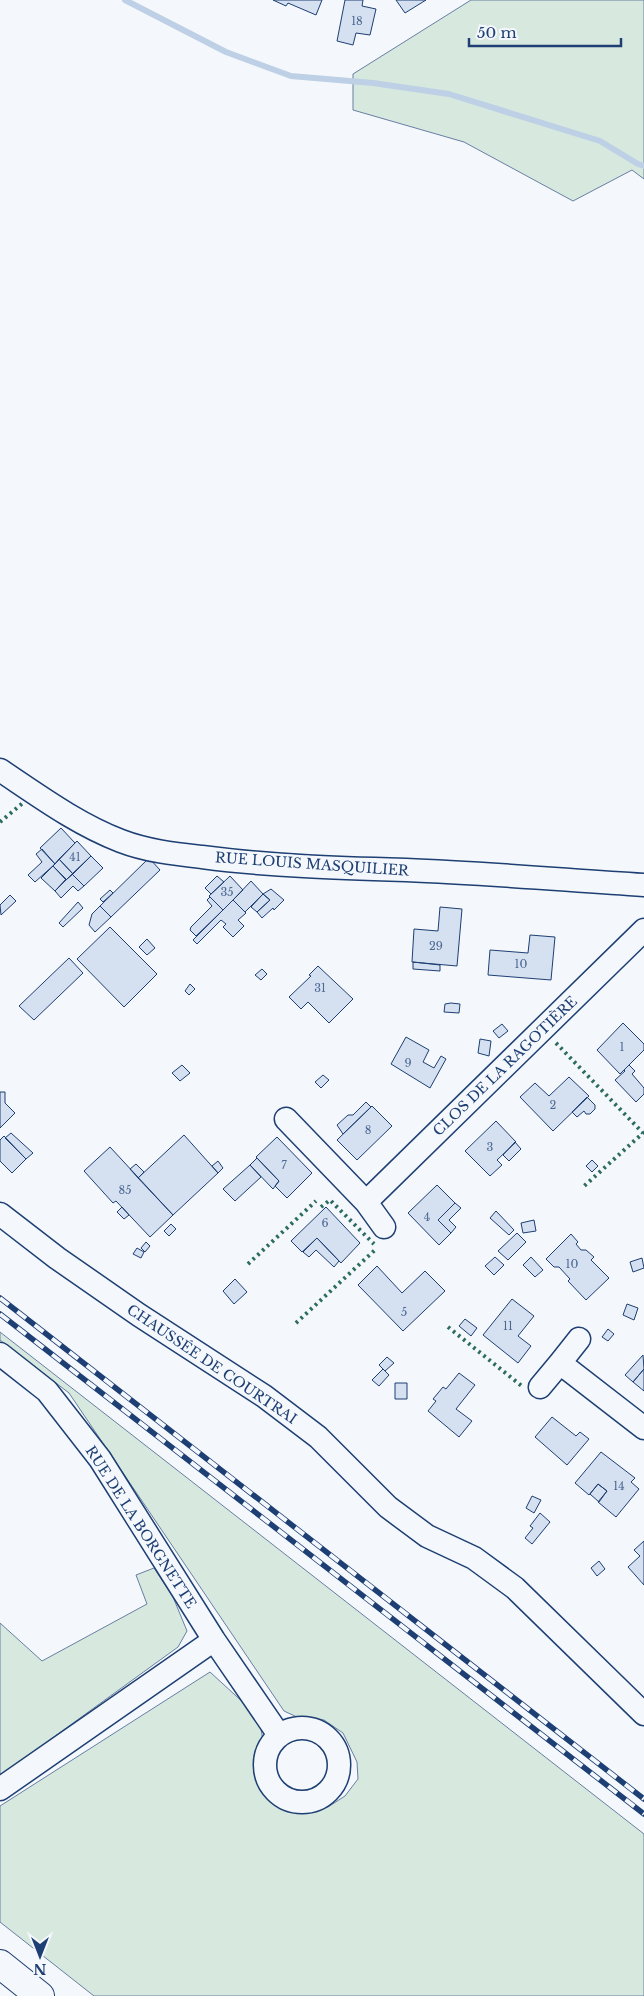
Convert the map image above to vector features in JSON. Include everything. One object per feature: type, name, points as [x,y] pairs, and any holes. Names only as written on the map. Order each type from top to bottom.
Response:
[{"type":"main road","points":[[0,1964],[40,1996]]},
{"type":"street","name":"RUE LOUIS MASQUILIER","points":[[0,770],[70,816],[112,837],[147,849],[234,862],[310,867],[452,872],[644,885]]},
{"type":"street","name":"CLOS DE LA RAGOTIÈRE","points":[[366,1202],[644,930]]},
{"type":"street","points":[[286,1119],[366,1202],[384,1228]]},
{"type":"street","name":"CHAUSSÉE DE COURTRAI","points":[[0,1214],[57,1258],[139,1315],[264,1396],[318,1437],[388,1507],[427,1536],[474,1558],[516,1588],[644,1714]]},
{"type":"street","points":[[540,1387],[579,1339]]},
{"type":"street","name":"RUE DE LA BORGNETTE","points":[[0,1354],[47,1391],[100,1459],[214,1640],[279,1735]]},
{"type":"street","points":[[560,1363],[644,1428]]},
{"type":"street","points":[[0,1789],[214,1640]]},
{"type":"shaded area","points":[[471,0],[644,0],[644,179],[632,170],[573,201],[464,142],[353,110],[353,74]]},
{"type":"shaded area","points":[[0,1332],[644,1834],[644,1996],[94,1996],[0,1922],[0,1806],[210,1672],[259,1717],[263,1741],[259,1761],[262,1785],[280,1809],[302,1810],[328,1807],[345,1796],[358,1779],[357,1762],[343,1733],[324,1720],[297,1717],[284,1711],[69,1393],[0,1340]]},
{"type":"shaded area","points":[[154,1568],[173,1597],[187,1631],[178,1647],[0,1776],[0,1623],[42,1661],[147,1604],[136,1575]]},
{"type":"building","points":[[273,0],[322,0],[316,15],[288,3],[286,6]]},
{"type":"building","points":[[345,0],[363,0],[362,6],[376,9],[370,35],[356,33],[353,45],[337,41]]},
{"type":"building","points":[[396,0],[426,0],[405,13]]},
{"type":"building","points":[[61,828],[75,843],[55,864],[40,848]]},
{"type":"building","points":[[77,841],[91,856],[73,874],[59,859]]},
{"type":"building","points":[[42,849],[55,864],[35,882],[28,875],[42,862],[36,854]]},
{"type":"building","points":[[91,856],[103,868],[84,886],[72,874]]},
{"type":"building","points":[[149,858],[160,870],[111,917],[100,906]]},
{"type":"building","points":[[59,859],[73,874],[66,880],[53,866]]},
{"type":"building","points":[[53,866],[66,879],[55,891],[41,878]]},
{"type":"building","points":[[72,874],[84,886],[78,891],[73,886],[61,898],[55,891]]},
{"type":"building","points":[[217,876],[224,882],[211,894],[205,888]]},
{"type":"building","points":[[230,876],[243,890],[223,910],[209,896]]},
{"type":"building","points":[[251,881],[263,894],[245,912],[233,900]]},
{"type":"building","points":[[271,889],[284,900],[262,918],[257,912],[270,900],[263,894]]},
{"type":"building","points":[[110,890],[113,893],[103,902],[100,899]]},
{"type":"building","points":[[263,894],[270,900],[257,912],[251,907]]},
{"type":"building","points":[[10,895],[16,901],[1,915],[0,905]]},
{"type":"building","points":[[210,897],[223,910],[196,936],[190,930],[191,927],[212,906],[207,900]]},
{"type":"building","points":[[233,900],[246,913],[238,920],[244,926],[233,937],[223,927],[226,924],[221,920],[197,944],[193,940]]},
{"type":"building","points":[[78,902],[83,908],[63,927],[59,923]]},
{"type":"building","points":[[100,906],[111,917],[95,932],[89,925],[92,914]]},
{"type":"building","points":[[440,907],[462,909],[457,966],[412,962],[414,929],[438,931]]},
{"type":"building","points":[[110,927],[157,974],[124,1007],[77,959]]},
{"type":"building","points":[[530,935],[555,937],[551,980],[488,975],[490,950],[528,953]]},
{"type":"building","points":[[147,939],[155,948],[147,955],[139,947]]},
{"type":"building","points":[[69,958],[83,973],[34,1020],[19,1006]]},
{"type":"building","points":[[413,962],[440,965],[440,971],[413,969]]},
{"type":"building","points":[[318,966],[353,999],[329,1023],[308,1002],[301,1009],[289,997],[311,976],[309,975]]},
{"type":"building","points":[[262,969],[267,974],[261,980],[255,975]]},
{"type":"building","points":[[190,984],[195,989],[189,995],[185,991]]},
{"type":"building","points":[[445,1004],[460,1004],[459,1013],[444,1012]]},
{"type":"building","points":[[623,1023],[644,1044],[644,1050],[620,1074],[597,1050]]},
{"type":"building","points":[[502,1024],[508,1031],[499,1038],[493,1031]]},
{"type":"building","points":[[406,1037],[429,1050],[423,1062],[434,1068],[441,1056],[446,1059],[430,1088],[391,1064]]},
{"type":"building","points":[[480,1039],[491,1041],[489,1056],[478,1053]]},
{"type":"building","points":[[182,1065],[190,1073],[180,1081],[172,1073]]},
{"type":"building","points":[[629,1065],[635,1071],[632,1074],[644,1088],[644,1094],[636,1102],[615,1080]]},
{"type":"building","points":[[323,1075],[329,1080],[321,1088],[315,1082]]},
{"type":"building","points":[[569,1077],[589,1096],[553,1131],[520,1097],[535,1083],[549,1096]]},
{"type":"building","points":[[0,1092],[5,1092],[5,1103],[15,1113],[0,1128]]},
{"type":"building","points":[[587,1097],[595,1105],[595,1109],[590,1114],[586,1114],[584,1111],[577,1117],[572,1112]]},
{"type":"building","points":[[366,1102],[371,1107],[343,1134],[337,1125],[348,1115],[353,1115]]},
{"type":"building","points":[[372,1106],[392,1126],[357,1160],[337,1140]]},
{"type":"building","points":[[496,1121],[516,1142],[497,1160],[502,1165],[490,1176],[465,1151]]},
{"type":"building","points":[[11,1133],[33,1153],[26,1159],[5,1138]]},
{"type":"building","points":[[184,1135],[218,1173],[173,1215],[138,1178]]},
{"type":"building","points":[[4,1136],[26,1159],[12,1173],[0,1161],[0,1140]]},
{"type":"building","points":[[277,1137],[312,1173],[287,1198],[275,1186],[279,1181],[256,1157]]},
{"type":"building","points":[[515,1142],[521,1149],[509,1161],[503,1155]]},
{"type":"building","points":[[110,1147],[173,1215],[150,1237],[116,1201],[113,1203],[84,1171]]},
{"type":"building","points":[[257,1158],[279,1181],[273,1189],[250,1165]]},
{"type":"building","points":[[592,1160],[598,1166],[592,1172],[586,1166]]},
{"type":"building","points":[[218,1161],[223,1168],[218,1173],[212,1166]]},
{"type":"building","points":[[136,1164],[144,1172],[138,1178],[130,1169]]},
{"type":"building","points":[[250,1165],[261,1177],[235,1201],[223,1189]]},
{"type":"building","points":[[437,1185],[455,1203],[438,1220],[451,1233],[439,1245],[408,1213]]},
{"type":"building","points":[[455,1203],[461,1208],[449,1220],[456,1227],[451,1233],[438,1220]]},
{"type":"building","points":[[122,1207],[129,1215],[124,1219],[117,1212]]},
{"type":"building","points":[[326,1207],[360,1243],[341,1263],[317,1238],[302,1252],[291,1241]]},
{"type":"building","points":[[496,1211],[514,1230],[509,1235],[490,1218]]},
{"type":"building","points":[[534,1220],[536,1231],[523,1233],[521,1223]]},
{"type":"building","points":[[171,1224],[176,1229],[169,1236],[164,1231]]},
{"type":"building","points":[[517,1233],[526,1242],[508,1260],[498,1251]]},
{"type":"building","points":[[571,1234],[578,1242],[576,1244],[581,1250],[586,1250],[594,1257],[591,1260],[609,1278],[586,1300],[568,1281],[570,1279],[559,1267],[554,1267],[546,1259]]},
{"type":"building","points":[[317,1238],[339,1261],[334,1267],[316,1250],[309,1257],[303,1252]]},
{"type":"building","points":[[146,1242],[150,1246],[145,1252],[141,1248]]},
{"type":"building","points":[[137,1248],[144,1252],[141,1258],[133,1254]]},
{"type":"building","points":[[495,1257],[504,1265],[494,1275],[485,1266]]},
{"type":"building","points":[[531,1257],[543,1270],[535,1277],[523,1265]]},
{"type":"building","points":[[642,1258],[644,1268],[633,1272],[630,1262]]},
{"type":"building","points":[[377,1266],[402,1293],[425,1271],[445,1291],[403,1331],[358,1285]]},
{"type":"building","points":[[235,1279],[247,1292],[234,1304],[223,1291]]},
{"type":"building","points":[[512,1299],[534,1316],[518,1336],[531,1346],[518,1363],[483,1335]]},
{"type":"building","points":[[627,1304],[638,1308],[634,1320],[623,1315]]},
{"type":"building","points":[[465,1319],[477,1328],[471,1336],[459,1326]]},
{"type":"building","points":[[608,1329],[614,1334],[608,1341],[602,1337]]},
{"type":"building","points":[[643,1355],[644,1369],[633,1382],[625,1375]]},
{"type":"building","points":[[387,1357],[394,1363],[385,1371],[379,1365]]},
{"type":"building","points":[[383,1369],[389,1375],[379,1386],[372,1380]]},
{"type":"building","points":[[644,1369],[644,1391],[633,1382]]},
{"type":"building","points":[[459,1373],[475,1385],[456,1409],[472,1421],[459,1437],[428,1411],[436,1401],[433,1399],[443,1387],[446,1389]]},
{"type":"building","points":[[395,1383],[407,1383],[407,1399],[395,1399]]},
{"type":"building","points":[[552,1417],[576,1436],[580,1432],[589,1439],[567,1465],[535,1437]]},
{"type":"building","points":[[601,1452],[635,1478],[631,1482],[639,1489],[616,1517],[598,1502],[607,1491],[598,1484],[589,1495],[575,1483]]},
{"type":"building","points":[[598,1484],[607,1491],[599,1502],[590,1494]]},
{"type":"building","points":[[532,1496],[541,1500],[534,1513],[526,1508]]},
{"type":"building","points":[[540,1513],[550,1522],[532,1544],[525,1538],[533,1528],[530,1526]]},
{"type":"building","points":[[644,1541],[644,1585],[628,1567],[640,1556],[634,1550]]},
{"type":"building","points":[[599,1561],[605,1569],[597,1576],[591,1568]]},
{"type":"waterway","points":[[125,0],[226,52],[291,76],[373,83],[449,94],[600,141],[644,166]]},
{"type":"railway","points":[[0,1298],[644,1799]]},
{"type":"railway","points":[[0,1314],[644,1814]]},
{"type":"hedge","points":[[0,822],[24,802]]},
{"type":"hedge","points":[[556,1043],[643,1133],[582,1188]]},
{"type":"hedge","points":[[321,1207],[330,1200],[374,1244]]},
{"type":"hedge","points":[[248,1264],[316,1201]]},
{"type":"hedge","points":[[296,1323],[376,1249]]},
{"type":"hedge","points":[[448,1327],[523,1387]]}]
